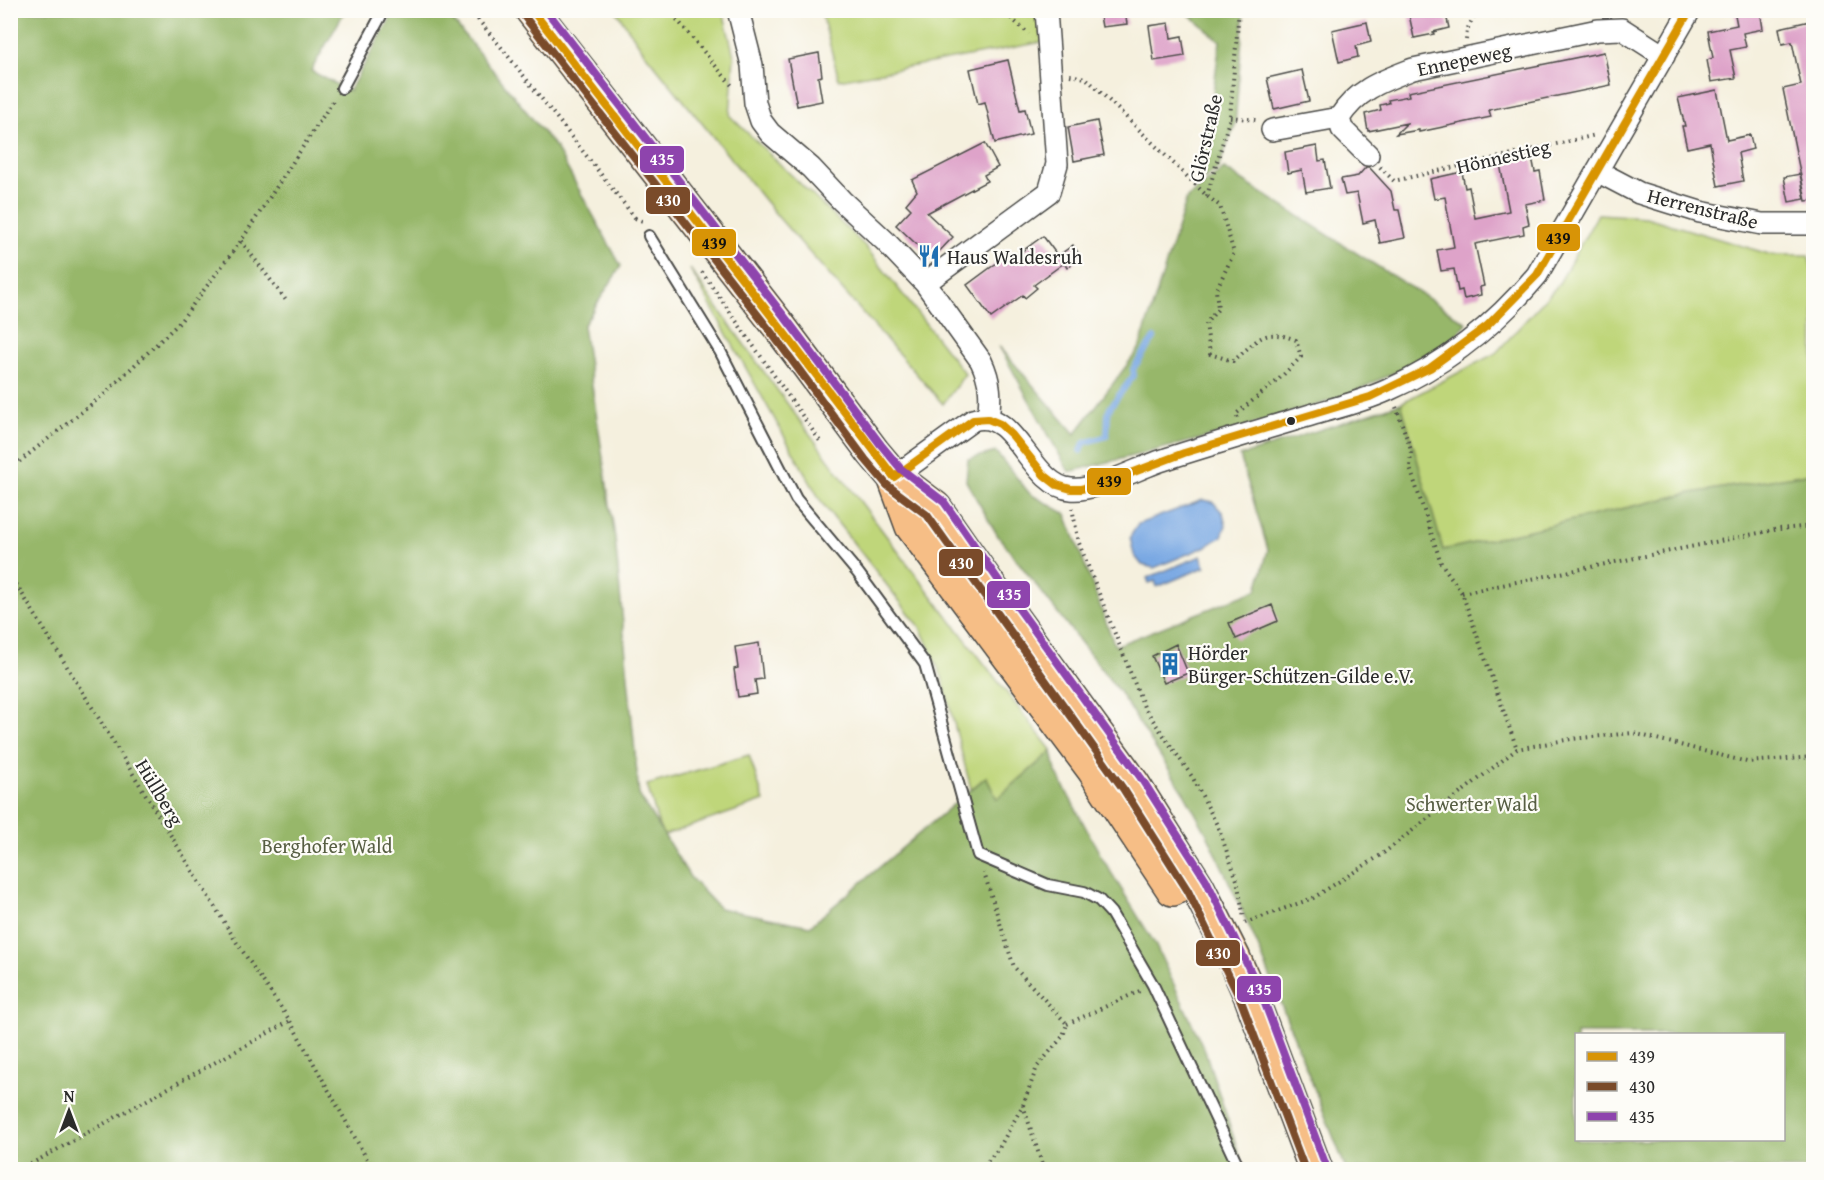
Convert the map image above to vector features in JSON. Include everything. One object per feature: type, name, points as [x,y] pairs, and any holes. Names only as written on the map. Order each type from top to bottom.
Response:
[{"type":"main road","points":[[532,10],[779,326],[873,453],[894,477],[935,508],[997,597],[1076,725],[1100,778],[1166,875],[1229,1004],[1292,1170]]},
{"type":"main road","points":[[1076,725],[1132,784],[1197,886],[1251,997],[1316,1170]]},
{"type":"street","points":[[738,10],[752,65],[755,103],[761,121],[770,133],[812,168],[925,283],[985,369],[991,392],[988,419]]},
{"type":"street","points":[[925,283],[1049,192],[1057,164],[1046,10]]},
{"type":"street","points":[[894,477],[973,420],[980,418],[998,422],[1052,482],[1071,489],[1087,488],[1163,459],[1386,391],[1447,358],[1494,321],[1537,275],[1690,10]]},
{"type":"street","name":"Ennepeweg","points":[[1339,118],[1348,104],[1361,92],[1413,69],[1598,30],[1622,29],[1664,56]]},
{"type":"street","points":[[1272,130],[1339,118],[1342,129],[1368,155]]},
{"type":"street","name":"Herrenstraße","points":[[1597,171],[1639,193],[1700,212],[1762,224],[1814,224]]},
{"type":"lane","points":[[342,88],[384,10]]},
{"type":"lane","points":[[649,236],[720,351],[796,499],[858,573],[925,664],[978,855],[1048,885],[1084,892],[1099,900],[1111,913],[1153,985],[1239,1168]]},
{"type":"path","points":[[470,10],[649,236]]},
{"type":"path","points":[[669,10],[761,121]]},
{"type":"path","name":"Glörstraße","points":[[1239,10],[1230,117],[1207,196],[1221,206],[1234,253],[1216,290],[1218,309],[1206,322],[1210,354],[1233,361],[1265,335],[1279,334],[1296,340],[1301,357],[1277,381],[1236,414],[1242,436]]},
{"type":"path","points":[[1467,30],[1477,10]]},
{"type":"path","points":[[1049,53],[1070,76],[1086,78],[1207,196]]},
{"type":"path","points":[[10,469],[102,396],[179,323],[241,241],[342,88]]},
{"type":"path","name":"Hönnestieg","points":[[1388,175],[1394,181],[1620,130]]},
{"type":"path","points":[[635,218],[655,226]]},
{"type":"path","points":[[241,241],[288,303]]},
{"type":"path","points":[[701,272],[822,444]]},
{"type":"path","points":[[1386,391],[1399,411],[1411,450],[1410,468],[1441,563],[1462,593],[1517,749]]},
{"type":"path","points":[[1071,489],[1074,519],[1083,554],[1144,707],[1193,778],[1218,827],[1237,880],[1245,923],[1313,898],[1381,855],[1517,749],[1572,739],[1633,734],[1747,762],[1814,757]]},
{"type":"path","points":[[1462,593],[1779,530],[1814,526]]},
{"type":"path","name":"Hüllberg","points":[[10,574],[218,914],[290,1022],[372,1170]]},
{"type":"path","points":[[978,855],[1014,967],[1067,1024]]},
{"type":"path","points":[[980,1170],[999,1148],[1023,1104],[1037,1067],[1063,1036],[1067,1024],[1153,985]]},
{"type":"path","points":[[20,1170],[290,1022]]},
{"type":"path","points":[[1023,1104],[1044,1170]]},
{"type":"green space","name":"Berghofer Wald","points":[[10,11],[345,11],[311,71],[349,91],[395,11],[445,11],[556,148],[621,266],[583,326],[615,538],[639,795],[690,877],[719,908],[810,926],[986,777],[997,799],[1052,751],[1056,772],[1101,856],[1155,944],[1205,1051],[1244,1169],[11,1169]]},
{"type":"green space","points":[[616,11],[723,11],[734,56],[730,116],[865,246],[965,374],[943,404],[779,218],[644,52]]},
{"type":"green space","points":[[821,11],[1037,11],[1043,42],[839,80]]},
{"type":"green space","points":[[1185,11],[1244,11],[1235,125],[1218,169],[1205,179],[1200,168],[1220,41]]},
{"type":"green space","points":[[1224,169],[1467,323],[1444,349],[1343,397],[1220,434],[1069,472],[999,346],[1075,434],[1139,349],[1187,198]]},
{"type":"green space","points":[[1598,214],[1646,217],[1772,255],[1808,255],[1814,275],[1813,473],[1686,494],[1443,550],[1401,403],[1496,353],[1558,285]]},
{"type":"green space","points":[[690,269],[868,512],[1052,751],[997,799],[986,777],[971,789],[942,677],[920,627],[822,503]]},
{"type":"green space","name":"Schwerter Wald","points":[[1401,403],[1443,550],[1686,494],[1813,473],[1813,1169],[1346,1169],[1258,946],[1209,838],[1184,793],[1120,693],[998,536],[966,481],[968,459],[996,452],[1030,494],[1066,514],[1115,646],[1257,590],[1268,550],[1240,456]]},
{"type":"green space","points":[[749,755],[764,801],[662,836],[647,785]]},
{"type":"water","points":[[1203,500],[1213,502],[1223,513],[1226,525],[1222,536],[1207,546],[1154,568],[1142,565],[1134,555],[1130,537],[1138,524]]},
{"type":"water","points":[[1201,556],[1205,567],[1157,587],[1155,581],[1149,583],[1147,578]]},
{"type":"building","points":[[1099,10],[1125,10],[1127,24],[1102,27]]},
{"type":"building","points":[[1408,10],[1445,10],[1449,28],[1414,38]]},
{"type":"building","points":[[1734,10],[1760,10],[1763,29],[1743,33],[1746,47],[1730,50],[1736,78],[1711,82],[1707,60],[1713,58],[1708,31],[1737,25]]},
{"type":"building","points":[[1810,21],[1814,40],[1814,200],[1806,201],[1783,89],[1801,85],[1792,42],[1782,44],[1779,28]]},
{"type":"building","points":[[1367,22],[1371,42],[1356,46],[1358,57],[1339,62],[1332,30]]},
{"type":"building","points":[[1169,23],[1171,38],[1182,36],[1185,56],[1154,61],[1149,26]]},
{"type":"building","points":[[1604,52],[1611,85],[1489,110],[1491,117],[1419,132],[1419,130],[1396,134],[1407,123],[1368,131],[1365,114],[1381,110],[1380,105],[1389,103],[1388,100],[1409,96],[1408,92]]},
{"type":"building","points":[[819,53],[822,76],[818,77],[822,101],[797,106],[788,59]]},
{"type":"building","points":[[1008,60],[1020,110],[1025,109],[1031,134],[995,143],[985,102],[978,104],[970,69]]},
{"type":"building","points":[[1302,70],[1309,101],[1274,109],[1267,78]]},
{"type":"building","points":[[1717,90],[1727,140],[1750,135],[1753,149],[1738,153],[1743,181],[1718,186],[1710,143],[1687,148],[1682,126],[1685,126],[1678,98]]},
{"type":"building","points":[[1097,121],[1104,155],[1074,161],[1068,127]]},
{"type":"building","points":[[985,143],[998,167],[984,175],[987,181],[927,213],[953,237],[932,259],[896,225],[911,209],[906,204],[917,191],[912,180]]},
{"type":"building","points":[[1317,146],[1319,161],[1325,160],[1330,188],[1306,192],[1302,170],[1288,173],[1285,152]]},
{"type":"building","points":[[1532,157],[1535,172],[1540,171],[1545,200],[1525,204],[1529,224],[1523,226],[1524,234],[1475,244],[1484,286],[1480,287],[1481,295],[1464,299],[1462,290],[1458,291],[1454,269],[1441,271],[1437,250],[1454,247],[1445,197],[1434,199],[1430,179],[1462,172],[1465,188],[1469,187],[1475,218],[1509,211],[1500,164]]},
{"type":"building","points":[[1366,167],[1369,167],[1391,191],[1395,210],[1399,210],[1405,238],[1380,243],[1375,220],[1363,223],[1357,193],[1345,195],[1341,179],[1358,176]]},
{"type":"building","points":[[1800,174],[1805,199],[1789,202],[1784,177]]},
{"type":"building","points":[[1043,236],[1063,263],[1058,256],[1073,245],[1081,257],[1067,268],[1064,263],[1034,285],[1037,288],[1025,298],[1023,295],[991,318],[967,285],[1005,255],[1010,260]]},
{"type":"building","points":[[1272,605],[1278,621],[1236,639],[1229,623]]},
{"type":"building","points":[[759,643],[763,679],[755,680],[757,694],[738,697],[734,669],[738,668],[735,647]]},
{"type":"building","name":"Hörder Bürger-Schützen-Gilde e.V.","points":[[1176,644],[1188,673],[1164,683],[1152,656]]},
{"type":"waterway","points":[[1081,451],[1084,443],[1107,436],[1108,412],[1134,375],[1133,369],[1154,338]]},
{"type":"transit line","name":"439","points":[[532,10],[894,477]]},
{"type":"transit line","name":"435","points":[[546,10],[881,445],[901,469],[944,502],[1141,778],[1206,880],[1261,993],[1326,1166]]},
{"type":"transit line","name":"439","points":[[894,477],[973,420],[988,419],[1000,424],[1012,435],[1044,475],[1057,485],[1081,489],[1105,483],[1184,453],[1370,397],[1430,368],[1487,326],[1537,275],[1690,10]]},
{"type":"transit line","name":"430","points":[[524,16],[771,332],[865,459],[887,485],[927,515],[1124,790],[1188,891],[1241,1001],[1305,1170]]},
{"type":"place","name":"Haus Waldesruh","points":[[929,256]]},
{"type":"place","name":"Hörder Bürger-Schützen-Gilde e.V.","points":[[1170,664]]}]
